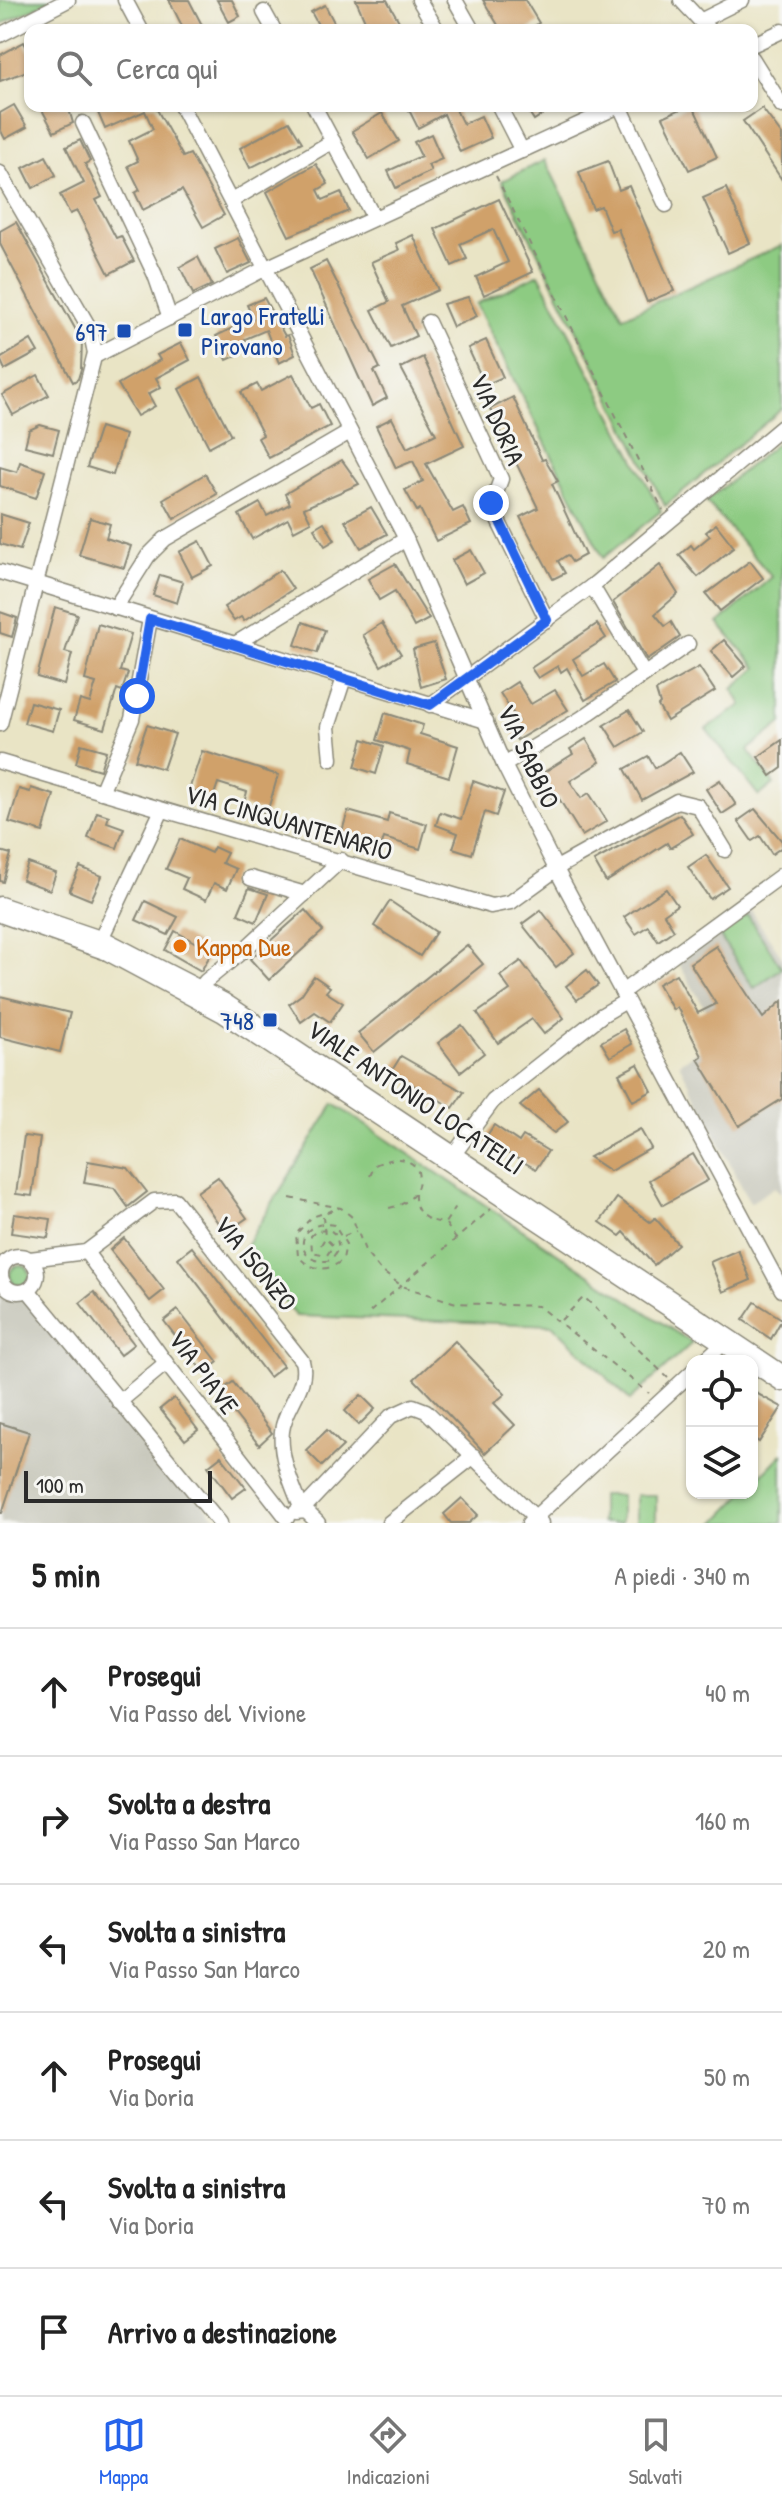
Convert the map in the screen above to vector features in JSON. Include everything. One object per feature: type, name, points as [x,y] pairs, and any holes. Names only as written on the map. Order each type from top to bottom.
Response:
[{"type":"street","points":[[0,35],[68,0]]},
{"type":"street","points":[[125,0],[138,24]]},
{"type":"street","points":[[419,0],[433,24]]},
{"type":"street","points":[[455,0],[469,24]]},
{"type":"street","points":[[681,0],[705,24]]},
{"type":"street","points":[[707,24],[742,0]]},
{"type":"street","points":[[264,12],[271,24]]},
{"type":"street","points":[[758,42],[782,31]]},
{"type":"street","points":[[758,68],[782,106]]},
{"type":"street","name":"VIA SABBIO","points":[[184,112],[406,539],[504,765],[556,869],[782,1290]]},
{"type":"street","points":[[317,112],[374,218]]},
{"type":"street","points":[[502,112],[522,151]]},
{"type":"street","points":[[95,356],[266,268],[606,112]]},
{"type":"street","points":[[622,112],[666,205]]},
{"type":"street","points":[[83,123],[149,262],[170,318]]},
{"type":"street","points":[[231,201],[333,141]]},
{"type":"street","points":[[0,173],[90,329],[95,356],[0,724]]},
{"type":"street","name":"VIA DORIA","points":[[428,322],[501,479],[491,506],[547,620]]},
{"type":"street","points":[[430,705],[592,586],[782,427]]},
{"type":"street","points":[[115,608],[148,556],[168,536],[350,432]]},
{"type":"street","points":[[235,644],[406,539]]},
{"type":"street","points":[[0,572],[486,721]]},
{"type":"street","points":[[592,586],[644,674]]},
{"type":"street","points":[[101,792],[132,719],[150,619]]},
{"type":"street","points":[[504,765],[566,729],[688,644]]},
{"type":"street","points":[[331,759],[328,727],[344,678]]},
{"type":"street","name":"VIA CINQUANTENARIO","points":[[0,762],[496,907],[511,902],[556,869],[681,801],[698,806],[725,850]]},
{"type":"street","points":[[99,943],[162,810]]},
{"type":"street","points":[[197,993],[341,860]]},
{"type":"street","points":[[451,1157],[493,1101],[782,875]]},
{"type":"street","points":[[250,878],[305,894]]},
{"type":"street","name":"VIALE ANTONIO LOCATELLI","points":[[0,904],[99,943],[197,993],[273,1046],[451,1157],[726,1341],[782,1372]]},
{"type":"street","name":"VIALE ANTONIO LOCATELLI","points":[[0,915],[99,943]]},
{"type":"street","name":"VIA ISONZO","points":[[30,1259],[86,1252],[154,1201],[169,1198],[177,1202],[302,1361],[304,1379],[285,1417],[281,1440],[302,1510]]},
{"type":"street","name":"VIA PIAVE","points":[[86,1252],[286,1521]]},
{"type":"street","points":[[18,1256],[30,1259],[37,1275],[28,1290],[16,1292],[6,1287],[1,1276],[3,1260],[18,1256]]},
{"type":"street","points":[[28,1290],[220,1523]]},
{"type":"street","points":[[711,1355],[726,1341]]},
{"type":"street","name":"VIALE ANTONIO LOCATELLI","points":[[726,1341],[741,1355]]},
{"type":"street","points":[[119,1402],[166,1363]]},
{"type":"street","points":[[758,1368],[782,1384]]},
{"type":"street","points":[[286,1521],[302,1510],[391,1416],[404,1408],[426,1411],[474,1456],[534,1521],[686,1377]]},
{"type":"street","points":[[389,1523],[474,1456]]},
{"type":"street","points":[[302,1510],[318,1523]]},
{"type":"path","points":[[490,165],[669,522]]},
{"type":"path","points":[[370,1176],[375,1165],[391,1159],[406,1159],[419,1175],[416,1207],[424,1218],[445,1223],[457,1240]]},
{"type":"path","points":[[389,1208],[403,1204],[415,1194]]},
{"type":"path","points":[[290,1198],[341,1208],[352,1217],[366,1253],[380,1270],[402,1286],[456,1303],[530,1304],[560,1321],[594,1354],[622,1369],[659,1402]]},
{"type":"path","points":[[370,1312],[457,1240],[496,1201]]},
{"type":"path","points":[[445,1223],[457,1205]]},
{"type":"path","points":[[324,1229],[338,1239],[339,1248],[331,1260],[321,1263],[305,1252],[306,1232],[311,1226],[324,1223],[334,1225],[344,1236],[346,1251],[336,1265],[326,1269],[304,1263],[298,1256],[296,1234],[302,1224],[341,1208]]},
{"type":"path","points":[[321,1245],[325,1238],[323,1213]]},
{"type":"path","points":[[324,1229],[311,1236],[312,1252],[327,1255],[332,1242],[357,1230]]},
{"type":"path","points":[[325,1238],[332,1242]]},
{"type":"path","points":[[560,1321],[584,1297],[676,1386]]},
{"type":"shaded area","points":[[749,908],[782,957],[782,1194],[775,1187],[750,1203],[679,1063],[722,1037],[677,961]]},
{"type":"shaded area","points":[[0,1283],[29,1301],[220,1523],[0,1523]]},
{"type":"green space","points":[[0,0],[52,0],[0,25]]},
{"type":"green space","points":[[545,160],[623,317],[782,245],[782,409],[665,506],[502,181]]},
{"type":"green space","points":[[539,274],[661,511],[603,558],[476,304]]},
{"type":"green space","points":[[782,439],[782,723],[748,750],[774,784],[759,796],[706,729],[742,705],[733,689],[757,668],[718,623],[772,577],[706,501]]},
{"type":"green space","points":[[748,916],[782,968],[754,988],[719,935]]},
{"type":"green space","points":[[334,1104],[692,1343],[630,1400],[553,1325],[296,1316],[243,1250]]},
{"type":"green space","points":[[20,1265],[27,1268],[30,1275],[27,1282],[20,1285],[13,1282],[10,1275],[13,1268]]},
{"type":"green space","points":[[782,1454],[782,1523],[715,1523],[738,1499],[758,1499],[758,1479]]},
{"type":"green space","points":[[601,1495],[621,1495],[621,1523],[601,1523]]},
{"type":"green space","points":[[636,1495],[656,1495],[656,1523],[636,1523]]},
{"type":"building","points":[[169,0],[189,0],[201,24],[181,24]]},
{"type":"building","points":[[217,0],[232,0],[240,16],[229,22]]},
{"type":"building","points":[[356,0],[387,0],[401,24],[366,24]]},
{"type":"building","points":[[483,0],[525,0],[539,23],[537,24],[497,24]]},
{"type":"building","points":[[325,5],[335,24],[318,24],[311,12]]},
{"type":"building","points":[[24,42],[24,72],[0,81],[0,55]]},
{"type":"building","points":[[14,105],[27,127],[5,139],[0,129],[0,113]]},
{"type":"building","points":[[762,108],[782,135],[782,180],[743,121]]},
{"type":"building","points":[[43,112],[70,112],[73,123],[54,132]]},
{"type":"building","points":[[98,112],[143,112],[105,129]]},
{"type":"building","points":[[145,112],[158,112],[183,157],[190,154],[224,215],[203,227],[182,190],[143,210],[135,193],[140,190],[128,166],[138,161],[129,141],[153,129]]},
{"type":"building","points":[[410,112],[457,112],[463,124],[481,116],[491,138],[460,152],[444,114],[418,128]]},
{"type":"building","points":[[529,112],[547,112],[534,120]]},
{"type":"building","points":[[674,112],[696,112],[717,157],[689,170],[663,117]]},
{"type":"building","points":[[382,113],[399,141],[369,159],[352,131]]},
{"type":"building","points":[[289,121],[302,142],[250,168],[240,148]]},
{"type":"building","points":[[431,134],[442,159],[428,165],[431,171],[396,188],[388,171],[421,156],[414,142]]},
{"type":"building","points":[[80,140],[90,161],[85,164],[102,197],[96,200],[116,238],[121,236],[134,261],[109,274],[77,211],[70,214],[60,195],[84,183],[66,147]]},
{"type":"building","points":[[46,156],[56,175],[33,188],[23,168]]},
{"type":"building","points":[[608,161],[619,190],[629,186],[674,291],[647,302],[618,229],[611,231],[601,206],[593,209],[579,172]]},
{"type":"building","points":[[316,164],[328,184],[318,190],[323,200],[341,192],[349,211],[289,236],[267,192]]},
{"type":"building","points":[[726,188],[750,243],[728,253],[703,198]]},
{"type":"building","points":[[499,199],[533,272],[484,295],[476,277],[508,262],[493,229],[460,244],[467,259],[452,266],[435,229]]},
{"type":"building","points":[[16,222],[82,341],[81,369],[78,379],[73,382],[0,244],[0,231]]},
{"type":"building","points":[[413,235],[438,290],[402,306],[416,336],[391,348],[372,310],[389,302],[371,262],[399,250],[396,243]]},
{"type":"building","points":[[238,238],[251,263],[227,274],[215,249]]},
{"type":"building","points":[[198,257],[212,285],[193,294],[180,267]]},
{"type":"building","points":[[326,261],[380,368],[374,371],[387,398],[372,406],[310,269]]},
{"type":"building","points":[[468,297],[477,316],[453,327],[443,304]]},
{"type":"building","points":[[264,298],[285,336],[288,335],[295,355],[279,363],[266,330],[245,339],[250,350],[227,360],[216,336],[253,318],[247,305]]},
{"type":"building","points":[[31,340],[38,352],[5,370],[0,359]]},
{"type":"building","points":[[486,340],[503,377],[485,385],[468,348]]},
{"type":"building","points":[[181,343],[190,360],[156,378],[161,387],[148,394],[155,406],[137,416],[118,384],[160,360],[157,355]]},
{"type":"building","points":[[423,357],[464,446],[426,464],[453,512],[463,507],[471,524],[436,541],[420,509],[417,511],[405,490],[423,481],[413,461],[396,468],[376,426],[392,418],[407,448],[436,434],[401,368]]},
{"type":"building","points":[[293,374],[311,408],[319,404],[330,426],[269,458],[258,438],[263,435],[241,392],[257,384],[261,391]]},
{"type":"building","points":[[38,375],[49,395],[13,415],[2,395]]},
{"type":"building","points":[[201,377],[231,435],[209,447],[179,389]]},
{"type":"building","points":[[513,397],[542,460],[545,459],[558,481],[552,484],[585,555],[572,562],[567,555],[558,561],[565,573],[553,579],[520,517],[538,508],[490,409]]},
{"type":"building","points":[[40,425],[59,430],[53,453],[25,446],[29,430]]},
{"type":"building","points":[[100,427],[125,435],[113,475],[87,467]]},
{"type":"building","points":[[342,460],[359,484],[304,508],[311,522],[294,531],[288,519],[252,539],[239,515],[260,503],[267,516],[290,504],[285,494]]},
{"type":"building","points":[[20,462],[45,471],[36,498],[0,486],[0,467],[17,472]]},
{"type":"building","points":[[205,474],[217,494],[174,519],[163,499]]},
{"type":"building","points":[[371,507],[387,534],[361,548],[345,521]]},
{"type":"building","points":[[0,514],[29,523],[20,550],[0,544]]},
{"type":"building","points":[[90,518],[110,524],[106,538],[131,546],[124,568],[79,555]]},
{"type":"building","points":[[324,522],[335,540],[325,546],[314,528]]},
{"type":"building","points":[[716,524],[734,547],[698,577],[679,555],[691,545],[694,549],[710,536],[706,532]]},
{"type":"building","points":[[200,541],[213,566],[192,577],[179,552]]},
{"type":"building","points":[[471,550],[484,573],[464,584],[452,560]]},
{"type":"building","points":[[750,561],[763,578],[720,611],[706,594]]},
{"type":"building","points":[[395,564],[429,619],[414,627],[395,591],[379,600],[368,579]]},
{"type":"building","points":[[660,565],[678,594],[655,614],[665,626],[671,622],[680,637],[647,660],[613,602]]},
{"type":"building","points":[[280,570],[293,589],[244,621],[241,617],[234,621],[224,607]]},
{"type":"building","points":[[160,575],[183,582],[177,603],[153,595]]},
{"type":"building","points":[[55,607],[77,614],[65,652],[72,654],[64,685],[37,677]]},
{"type":"building","points":[[0,612],[17,618],[12,637],[0,633]]},
{"type":"building","points":[[303,622],[325,630],[317,653],[295,645]]},
{"type":"building","points":[[382,623],[401,654],[381,666],[363,635]]},
{"type":"building","points":[[98,624],[131,634],[120,671],[128,673],[122,691],[117,689],[105,729],[74,720],[80,700],[90,703],[96,683],[85,680]]},
{"type":"building","points":[[597,624],[606,638],[573,659],[583,676],[604,664],[615,682],[585,700],[567,668],[561,672],[558,666],[538,678],[531,668]]},
{"type":"building","points":[[724,640],[746,666],[733,677],[711,651]]},
{"type":"building","points":[[434,643],[446,679],[421,687],[413,649]]},
{"type":"building","points":[[699,667],[715,691],[667,721],[658,706],[656,691]]},
{"type":"building","points":[[517,682],[531,704],[555,690],[568,710],[517,740],[509,726],[518,721],[500,693]]},
{"type":"building","points":[[30,702],[59,710],[53,731],[24,723]]},
{"type":"building","points":[[629,710],[643,732],[618,747],[604,725]]},
{"type":"building","points":[[385,713],[423,725],[420,734],[458,746],[449,777],[407,764],[410,751],[377,740]]},
{"type":"building","points":[[147,725],[175,734],[163,769],[135,760]]},
{"type":"building","points":[[363,739],[384,746],[376,774],[355,767]]},
{"type":"building","points":[[586,739],[600,762],[570,781],[581,798],[589,793],[607,821],[582,836],[558,797],[553,800],[538,776],[573,754],[570,749]]},
{"type":"building","points":[[782,740],[782,768],[771,776],[758,757]]},
{"type":"building","points":[[81,744],[106,751],[100,770],[76,763]]},
{"type":"building","points":[[202,751],[278,775],[267,813],[243,806],[247,792],[218,783],[213,798],[189,790]]},
{"type":"building","points":[[680,752],[693,772],[642,800],[625,769],[648,756],[655,768]]},
{"type":"building","points":[[720,780],[736,805],[722,814],[706,789]]},
{"type":"building","points":[[473,781],[504,792],[496,816],[485,812],[472,854],[453,848],[458,833],[436,825],[440,812],[461,819]]},
{"type":"building","points":[[31,788],[54,795],[43,832],[9,822],[19,789],[30,792]]},
{"type":"building","points":[[755,809],[782,841],[782,847],[772,854],[760,836],[752,841],[738,821]]},
{"type":"building","points":[[348,811],[387,822],[389,813],[427,824],[420,849],[384,838],[380,849],[340,838]]},
{"type":"building","points":[[97,812],[109,816],[107,822],[124,828],[117,848],[88,838]]},
{"type":"building","points":[[680,814],[693,834],[670,848],[667,843],[606,882],[594,861]]},
{"type":"building","points":[[180,839],[211,853],[214,847],[227,853],[222,863],[236,869],[227,889],[214,883],[206,900],[182,889],[187,878],[166,869]]},
{"type":"building","points":[[0,851],[11,854],[3,882],[0,881]]},
{"type":"building","points":[[706,855],[728,887],[710,899],[688,867]]},
{"type":"building","points":[[28,863],[56,873],[50,890],[22,880]]},
{"type":"building","points":[[80,867],[102,876],[91,900],[69,891]]},
{"type":"building","points":[[249,888],[268,894],[256,922],[238,914]]},
{"type":"building","points":[[666,889],[677,905],[664,914],[674,930],[658,941],[648,926],[636,934],[624,917]]},
{"type":"building","points":[[145,901],[178,917],[168,935],[136,920]]},
{"type":"building","points":[[390,901],[436,932],[420,956],[374,926]]},
{"type":"building","points":[[305,910],[323,931],[269,980],[250,959]]},
{"type":"building","points":[[541,910],[574,953],[556,967],[522,924]]},
{"type":"building","points":[[175,931],[212,952],[201,971],[165,950]]},
{"type":"building","points":[[467,945],[483,964],[374,1052],[358,1033]]},
{"type":"building","points":[[716,946],[763,1018],[782,1001],[782,1099],[739,1126],[698,1059],[702,1056],[677,1007],[673,1010],[658,984],[676,974],[698,1013],[716,1004],[690,963]]},
{"type":"building","points":[[521,961],[564,1018],[544,1034],[532,1019],[498,1043],[477,1013],[510,990],[500,976]]},
{"type":"building","points":[[587,970],[598,985],[577,1000],[566,986]]},
{"type":"building","points":[[314,976],[330,987],[326,992],[343,1003],[330,1022],[315,1012],[301,1022],[289,1004],[301,995]]},
{"type":"building","points":[[0,996],[70,1013],[60,1052],[0,1037]]},
{"type":"building","points":[[462,1025],[484,1053],[460,1072],[438,1043]]},
{"type":"building","points":[[624,1029],[632,1044],[610,1057],[601,1042]]},
{"type":"building","points":[[401,1056],[464,1092],[453,1108],[391,1072]]},
{"type":"building","points":[[638,1064],[652,1091],[633,1101],[619,1074]]},
{"type":"building","points":[[539,1090],[568,1122],[554,1133],[520,1106]]},
{"type":"building","points":[[494,1125],[519,1142],[523,1136],[548,1151],[536,1169],[484,1140]]},
{"type":"building","points":[[640,1129],[651,1148],[610,1171],[589,1157]]},
{"type":"building","points":[[24,1136],[40,1138],[32,1196],[16,1194]]},
{"type":"building","points":[[693,1154],[708,1180],[663,1205],[649,1180]]},
{"type":"building","points":[[88,1161],[128,1168],[147,1192],[128,1207],[114,1188],[84,1183]]},
{"type":"building","points":[[218,1177],[247,1218],[225,1233],[197,1192]]},
{"type":"building","points":[[617,1198],[650,1222],[655,1218],[678,1244],[654,1265],[624,1232],[620,1236],[600,1222]]},
{"type":"building","points":[[14,1214],[51,1219],[48,1238],[11,1233]]},
{"type":"building","points":[[124,1238],[164,1290],[150,1301],[110,1250]]},
{"type":"building","points":[[192,1247],[283,1366],[269,1377],[178,1258]]},
{"type":"building","points":[[738,1250],[751,1280],[723,1292],[710,1262]]},
{"type":"building","points":[[94,1292],[134,1344],[120,1355],[80,1303]]},
{"type":"building","points":[[755,1302],[782,1319],[771,1339],[743,1320]]},
{"type":"building","points":[[178,1310],[218,1362],[204,1373],[164,1321]]},
{"type":"building","points":[[455,1341],[505,1394],[494,1403],[515,1425],[485,1453],[414,1379]]},
{"type":"building","points":[[233,1382],[272,1433],[259,1445],[218,1393]]},
{"type":"building","points":[[758,1394],[782,1407],[758,1441]]},
{"type":"building","points":[[361,1395],[375,1409],[359,1425],[345,1411]]},
{"type":"building","points":[[174,1398],[198,1430],[185,1440],[160,1409]]},
{"type":"building","points":[[0,1423],[29,1432],[2,1513],[0,1513]]},
{"type":"building","points":[[327,1430],[343,1446],[322,1466],[306,1450]]},
{"type":"building","points":[[221,1456],[246,1488],[232,1498],[208,1466]]},
{"type":"building","points":[[462,1498],[478,1515],[469,1523],[451,1523],[444,1514]]},
{"type":"place","name":"Largo Fratelli Pirovano","points":[[185,330]]},
{"type":"place","name":"697","points":[[124,331]]},
{"type":"place","name":"Kappa Due","points":[[180,946]]},
{"type":"place","name":"748","points":[[270,1020]]},
{"type":"route","points":[[137,696],[150,619],[430,705],[547,620],[491,503]]}]
